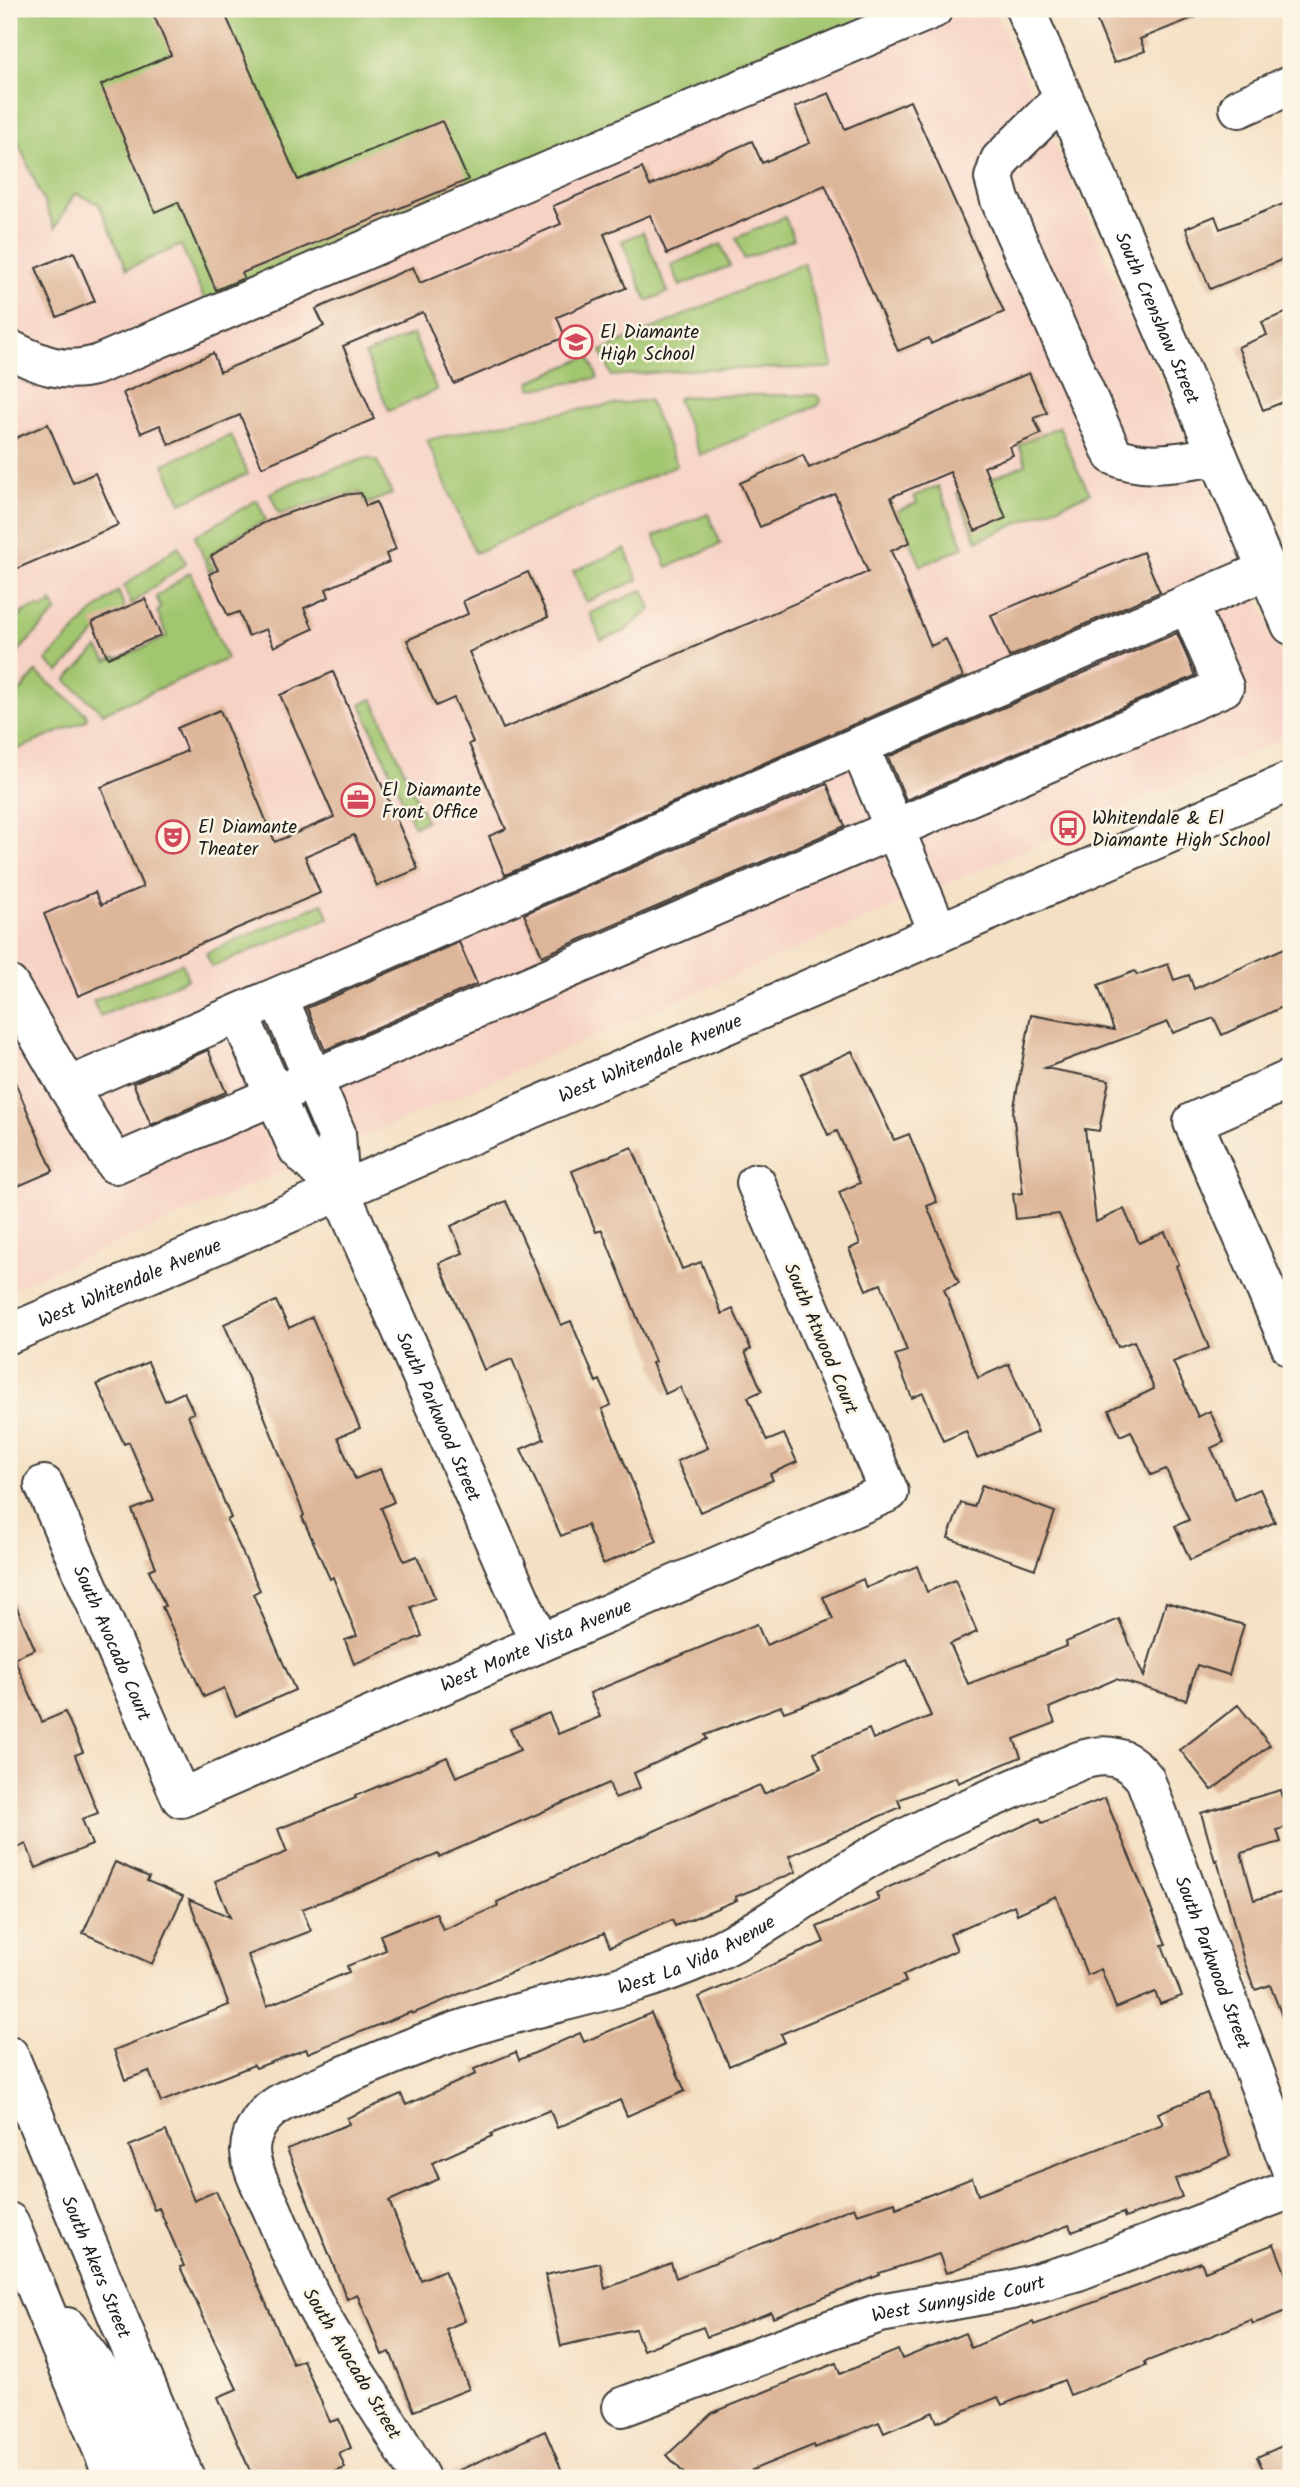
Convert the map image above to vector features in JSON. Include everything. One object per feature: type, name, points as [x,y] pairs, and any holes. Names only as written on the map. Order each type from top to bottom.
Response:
[{"type":"street","points":[[9,349],[40,364],[77,371],[97,365],[645,129],[933,9]]},
{"type":"street","name":"South Crenshaw Street","points":[[1024,9],[1291,625]]},
{"type":"street","points":[[1239,108],[1291,85]]},
{"type":"street","points":[[1063,98],[1000,160],[994,178],[1000,200],[1112,455],[1126,462],[1162,464],[1218,456]]},
{"type":"street","points":[[68,1087],[1267,570]]},
{"type":"street","points":[[9,985],[115,1164],[1224,687],[1188,604]]},
{"type":"street","points":[[859,746],[939,933]]},
{"type":"street","name":"West Whitendale Avenue","points":[[9,1334],[1291,781]]},
{"type":"street","points":[[278,997],[336,1133],[340,1191]]},
{"type":"street","points":[[239,1014],[298,1149],[340,1191]]},
{"type":"street","points":[[1291,1079],[1192,1122],[1291,1347]]},
{"type":"street","name":"South Atwood Court","points":[[756,1183],[889,1492]]},
{"type":"street","name":"South Parkwood Street","points":[[340,1191],[539,1642]]},
{"type":"street","name":"South Avocado Court","points":[[44,1485],[181,1798]]},
{"type":"street","name":"West Monte Vista Avenue","points":[[181,1798],[889,1492]]},
{"type":"street","name":"West La Vida Avenue","points":[[255,2130],[266,2113],[284,2101],[439,2038],[496,2019],[623,1987],[707,1956],[772,1921],[855,1866],[898,1842],[1067,1766],[1100,1755],[1110,1755],[1126,1761]]},
{"type":"street","name":"South Parkwood Street","points":[[1126,1761],[1141,1773],[1151,1792],[1291,2169]]},
{"type":"street","name":"South Akers Street","points":[[9,2055],[185,2478]]},
{"type":"street","name":"South Avocado Street","points":[[255,2130],[250,2146],[252,2163],[309,2292],[420,2478]]},
{"type":"street","name":"West Sunnyside Court","points":[[622,2407],[880,2313],[987,2296],[1078,2271],[1291,2189]]},
{"type":"street","points":[[9,2222],[114,2478]]},
{"type":"street","points":[[35,2286],[106,2379],[148,2478]]},
{"type":"shaded area","name":"El Diamante High School","points":[[9,9],[994,9],[1291,674],[1291,735],[9,1290]]},
{"type":"green space","points":[[9,9],[896,9],[207,306],[181,245],[127,269],[99,204],[75,193],[55,228],[9,121]]},
{"type":"green space","points":[[785,217],[794,239],[744,259],[736,238]]},
{"type":"green space","points":[[643,232],[668,292],[647,301],[622,241]]},
{"type":"green space","points":[[721,244],[730,266],[680,286],[671,265]]},
{"type":"green space","points":[[804,263],[833,365],[830,368],[703,369],[612,376],[601,351]]},
{"type":"green space","points":[[413,334],[437,390],[389,411],[365,355]]},
{"type":"green space","points":[[589,356],[598,378],[533,389],[530,387],[531,381]]},
{"type":"green space","points":[[730,395],[816,395],[820,399],[819,405],[700,455],[677,399]]},
{"type":"green space","points":[[649,400],[677,465],[475,553],[427,440],[482,427]]},
{"type":"green space","points":[[1059,426],[1090,493],[977,541],[957,493],[1026,464],[1019,445]]},
{"type":"green space","points":[[231,435],[248,474],[181,503],[164,464]]},
{"type":"green space","points":[[367,458],[377,461],[392,494],[366,504],[360,492],[333,497],[279,514],[270,493],[296,481]]},
{"type":"green space","points":[[938,486],[964,547],[921,566],[897,511],[917,503],[914,496]]},
{"type":"green space","points":[[257,500],[266,520],[234,537],[208,557],[214,569],[209,571],[195,536]]},
{"type":"green space","points":[[708,514],[721,544],[667,567],[654,536]]},
{"type":"green space","points":[[178,546],[186,563],[131,604],[124,586]]},
{"type":"green space","points":[[625,549],[638,580],[586,602],[573,571]]},
{"type":"green space","points":[[190,572],[227,659],[103,713],[66,680],[98,648],[107,661],[167,637],[157,611],[161,608],[156,597]]},
{"type":"green space","points":[[643,590],[651,609],[625,631],[601,640],[590,613]]},
{"type":"green space","points":[[118,591],[125,608],[98,631],[59,672],[46,661],[90,615]]},
{"type":"green space","points":[[51,600],[57,611],[9,661],[9,620],[38,606],[40,609],[52,604]]},
{"type":"green space","points":[[36,672],[86,714],[87,718],[9,753],[9,705]]},
{"type":"green space","points":[[373,699],[426,821],[414,826],[361,704]]},
{"type":"green space","points":[[323,903],[329,918],[212,967],[206,953]]},
{"type":"green space","points":[[182,963],[188,979],[100,1016],[93,1001]]},
{"type":"building","points":[[151,9],[223,9],[298,180],[442,121],[468,180],[242,273],[244,278],[216,290],[178,202],[155,212],[101,85],[171,55]]},
{"type":"building","points":[[1092,9],[1213,10],[1140,39],[1145,51],[1114,63]]},
{"type":"building","points":[[829,93],[845,129],[910,101],[1004,312],[931,344],[929,338],[898,351],[825,185],[667,254],[650,215],[604,234],[626,288],[557,317],[565,337],[454,384],[423,312],[343,346],[374,419],[262,467],[240,415],[169,445],[160,425],[141,433],[123,393],[213,353],[220,372],[286,344],[324,326],[316,309],[413,267],[420,283],[561,224],[553,206],[642,168],[650,186],[752,141],[762,163],[810,143],[795,107]]},
{"type":"building","points":[[1291,201],[1291,256],[1210,289],[1186,228],[1215,216],[1220,229]]},
{"type":"building","points":[[74,252],[95,301],[57,317],[36,268]]},
{"type":"building","points":[[1291,311],[1291,399],[1263,410],[1238,347],[1267,335],[1262,322]]},
{"type":"building","points":[[1029,373],[1047,413],[1034,418],[1041,434],[1010,447],[1013,455],[984,467],[1006,518],[975,531],[950,472],[891,497],[910,542],[891,551],[931,646],[946,639],[963,677],[505,875],[489,836],[506,829],[469,744],[473,742],[454,698],[436,706],[407,640],[468,614],[463,601],[528,572],[548,617],[469,652],[503,729],[868,572],[835,494],[760,527],[740,483],[803,455],[809,468]]},
{"type":"building","points":[[48,424],[73,483],[95,473],[118,525],[9,572],[9,441]]},
{"type":"building","points":[[361,493],[366,506],[376,502],[396,549],[386,554],[389,562],[326,589],[329,597],[304,608],[313,629],[274,647],[266,629],[248,636],[239,612],[228,616],[209,574],[218,570],[211,556],[251,529],[279,516],[342,495]]},
{"type":"building","points":[[1143,552],[1160,592],[1009,657],[991,615]]},
{"type":"building","points":[[145,599],[161,635],[108,658],[92,622]]},
{"type":"building","points":[[1177,633],[1195,676],[906,800],[888,757]]},
{"type":"building","points":[[333,672],[418,869],[377,886],[354,835],[305,856],[320,893],[78,996],[44,914],[95,892],[101,905],[143,887],[101,787],[187,751],[177,728],[220,710],[275,842],[334,817],[280,695]]},
{"type":"building","points":[[827,784],[845,826],[542,956],[524,914]]},
{"type":"building","points":[[459,942],[477,984],[325,1050],[307,1008]]},
{"type":"building","points":[[1291,945],[1291,1003],[1222,1035],[1214,1018],[1173,1033],[1168,1022],[1045,1068],[1109,1080],[1099,1131],[1085,1129],[1096,1222],[1124,1209],[1139,1243],[1165,1232],[1209,1348],[1173,1362],[1198,1417],[1210,1411],[1224,1442],[1211,1448],[1235,1500],[1260,1489],[1275,1522],[1190,1560],[1175,1526],[1189,1520],[1166,1469],[1151,1475],[1131,1431],[1120,1436],[1109,1410],[1154,1389],[1134,1341],[1118,1347],[1059,1214],[1016,1219],[1013,1194],[1023,1193],[1013,1112],[1031,1015],[1114,1030],[1098,985],[1135,971],[1137,975],[1168,964],[1174,980],[1189,975],[1194,989]]},
{"type":"building","points":[[208,1050],[226,1092],[151,1125],[133,1083]]},
{"type":"building","points":[[852,1051],[894,1140],[909,1134],[937,1202],[927,1206],[959,1283],[944,1289],[978,1378],[1009,1364],[1038,1432],[977,1458],[966,1431],[943,1441],[923,1393],[912,1398],[895,1355],[907,1351],[881,1284],[866,1290],[849,1249],[860,1244],[839,1192],[860,1183],[837,1131],[828,1135],[801,1074]]},
{"type":"building","points":[[9,1068],[53,1171],[9,1190]]},
{"type":"building","points":[[632,1147],[682,1269],[701,1262],[722,1314],[733,1309],[751,1349],[745,1352],[762,1391],[748,1397],[767,1441],[784,1434],[797,1462],[770,1474],[773,1480],[700,1512],[677,1461],[708,1448],[680,1387],[665,1394],[652,1363],[655,1362],[602,1230],[596,1232],[572,1171]]},
{"type":"building","points":[[506,1201],[561,1325],[571,1321],[596,1382],[600,1380],[611,1405],[602,1409],[657,1541],[603,1564],[587,1525],[561,1536],[521,1449],[544,1439],[512,1359],[484,1370],[439,1263],[463,1253],[451,1226]]},
{"type":"building","points":[[276,1301],[289,1328],[312,1317],[360,1428],[338,1437],[355,1479],[380,1469],[394,1502],[381,1508],[404,1561],[417,1556],[435,1598],[411,1607],[422,1636],[354,1664],[345,1640],[357,1636],[333,1577],[330,1579],[302,1517],[304,1515],[257,1398],[224,1324]]},
{"type":"building","points":[[148,1362],[165,1401],[184,1392],[194,1413],[188,1415],[231,1518],[227,1520],[260,1590],[253,1594],[295,1690],[236,1716],[224,1688],[204,1697],[162,1607],[165,1606],[149,1570],[156,1567],[132,1510],[154,1501],[129,1442],[124,1444],[97,1384]]},
{"type":"building","points":[[982,1485],[1055,1512],[1035,1569],[948,1538],[961,1503],[974,1507]]},
{"type":"building","points":[[917,1566],[927,1592],[955,1580],[977,1632],[950,1644],[968,1684],[1067,1646],[1066,1642],[1119,1619],[1144,1677],[1166,1602],[1244,1625],[1229,1675],[1197,1665],[1186,1700],[1116,1679],[1049,1708],[1055,1723],[1014,1739],[1021,1757],[958,1783],[956,1777],[898,1800],[901,1807],[789,1856],[796,1872],[675,1926],[672,1920],[610,1947],[604,1933],[412,2014],[411,2012],[308,2053],[306,2049],[256,2068],[254,2065],[161,2102],[149,2071],[125,2080],[114,2050],[229,2005],[189,1899],[230,1917],[215,1881],[287,1852],[278,1829],[447,1757],[456,1777],[520,1750],[510,1729],[549,1713],[558,1734],[600,1717],[590,1693],[757,1624],[766,1645],[833,1619],[823,1597],[863,1579],[866,1588]],"holes":[[[907,1660],[931,1716],[873,1739],[869,1729],[814,1752],[821,1768],[764,1794],[760,1785],[705,1808],[497,1902],[498,1906],[443,1930],[436,1913],[380,1935],[386,1950],[347,1966],[349,1972],[267,2006],[248,1955],[311,1931],[302,1909],[438,1854],[439,1857],[609,1783],[615,1798],[640,1788],[634,1773],[707,1739],[705,1735],[781,1706],[784,1712],[828,1696]]]},
{"type":"building","points":[[9,1590],[35,1649],[14,1658],[42,1722],[65,1712],[83,1752],[75,1755],[98,1813],[82,1819],[92,1845],[36,1868],[26,1844],[15,1849],[9,1833]]},
{"type":"building","points":[[1238,1705],[1270,1745],[1212,1790],[1180,1750]]},
{"type":"building","points":[[1281,1790],[1291,1826],[1277,1830],[1281,1842],[1241,1853],[1254,1900],[1291,1890],[1289,2034],[1270,1985],[1255,1990],[1201,1813]]},
{"type":"building","points":[[1105,1798],[1166,1944],[1162,1945],[1182,1996],[1160,2004],[1155,1992],[1116,2008],[1101,1969],[1087,1975],[1056,1896],[1017,1914],[1014,1905],[950,1934],[957,1950],[903,1975],[906,1982],[781,2034],[785,2042],[729,2066],[699,1997],[824,1942],[817,1927],[879,1900],[876,1893],[1040,1818],[1042,1823]]},
{"type":"building","points":[[115,1862],[149,1877],[147,1881],[183,1896],[152,1964],[83,1933]]},
{"type":"building","points":[[651,2013],[685,2091],[627,2116],[620,2100],[557,2128],[550,2110],[491,2134],[492,2136],[432,2163],[439,2179],[389,2201],[421,2280],[444,2270],[465,2321],[446,2329],[469,2389],[414,2411],[390,2352],[382,2355],[357,2294],[347,2299],[287,2149],[349,2124],[347,2118],[401,2094],[406,2105],[476,2074],[474,2069],[516,2052],[519,2060],[580,2033],[584,2042]]},
{"type":"building","points":[[1207,2093],[1230,2156],[1175,2179],[1182,2197],[1125,2218],[1123,2213],[1072,2232],[1069,2225],[946,2273],[939,2254],[879,2273],[880,2275],[773,2318],[771,2312],[707,2337],[703,2327],[643,2350],[635,2329],[561,2346],[545,2275],[600,2263],[605,2289],[671,2263],[676,2278],[854,2207],[857,2214],[895,2202],[896,2208],[972,2178],[978,2195],[1163,2124],[1158,2113]]},
{"type":"building","points":[[166,2131],[194,2201],[216,2191],[293,2364],[303,2360],[330,2422],[339,2419],[351,2448],[339,2453],[345,2468],[320,2478],[253,2478],[218,2397],[237,2389],[180,2267],[184,2266],[159,2208],[154,2210],[129,2146]]},
{"type":"building","points":[[1274,2244],[1291,2287],[1291,2309],[1253,2324],[1251,2320],[1145,2362],[1146,2366],[1070,2395],[1064,2380],[1002,2405],[998,2397],[937,2422],[933,2412],[884,2433],[879,2422],[752,2470],[760,2478],[688,2478],[667,2455],[712,2413],[836,2363],[840,2374],[898,2350],[902,2359],[965,2333],[971,2348],[1033,2322],[1034,2325],[1201,2262],[1205,2271]]},
{"type":"building","points":[[545,2431],[565,2478],[442,2478]]},
{"type":"building","points":[[1291,2442],[1291,2478],[1267,2478],[1257,2457]]},
{"type":"place","name":"El Diamante High School","points":[[576,342]]},
{"type":"place","name":"El Diamante Front Office","points":[[358,800]]},
{"type":"place","name":"Whitendale & El Diamante High School","points":[[1068,828]]},
{"type":"place","name":"El Diamante Theater","points":[[173,837]]}]
